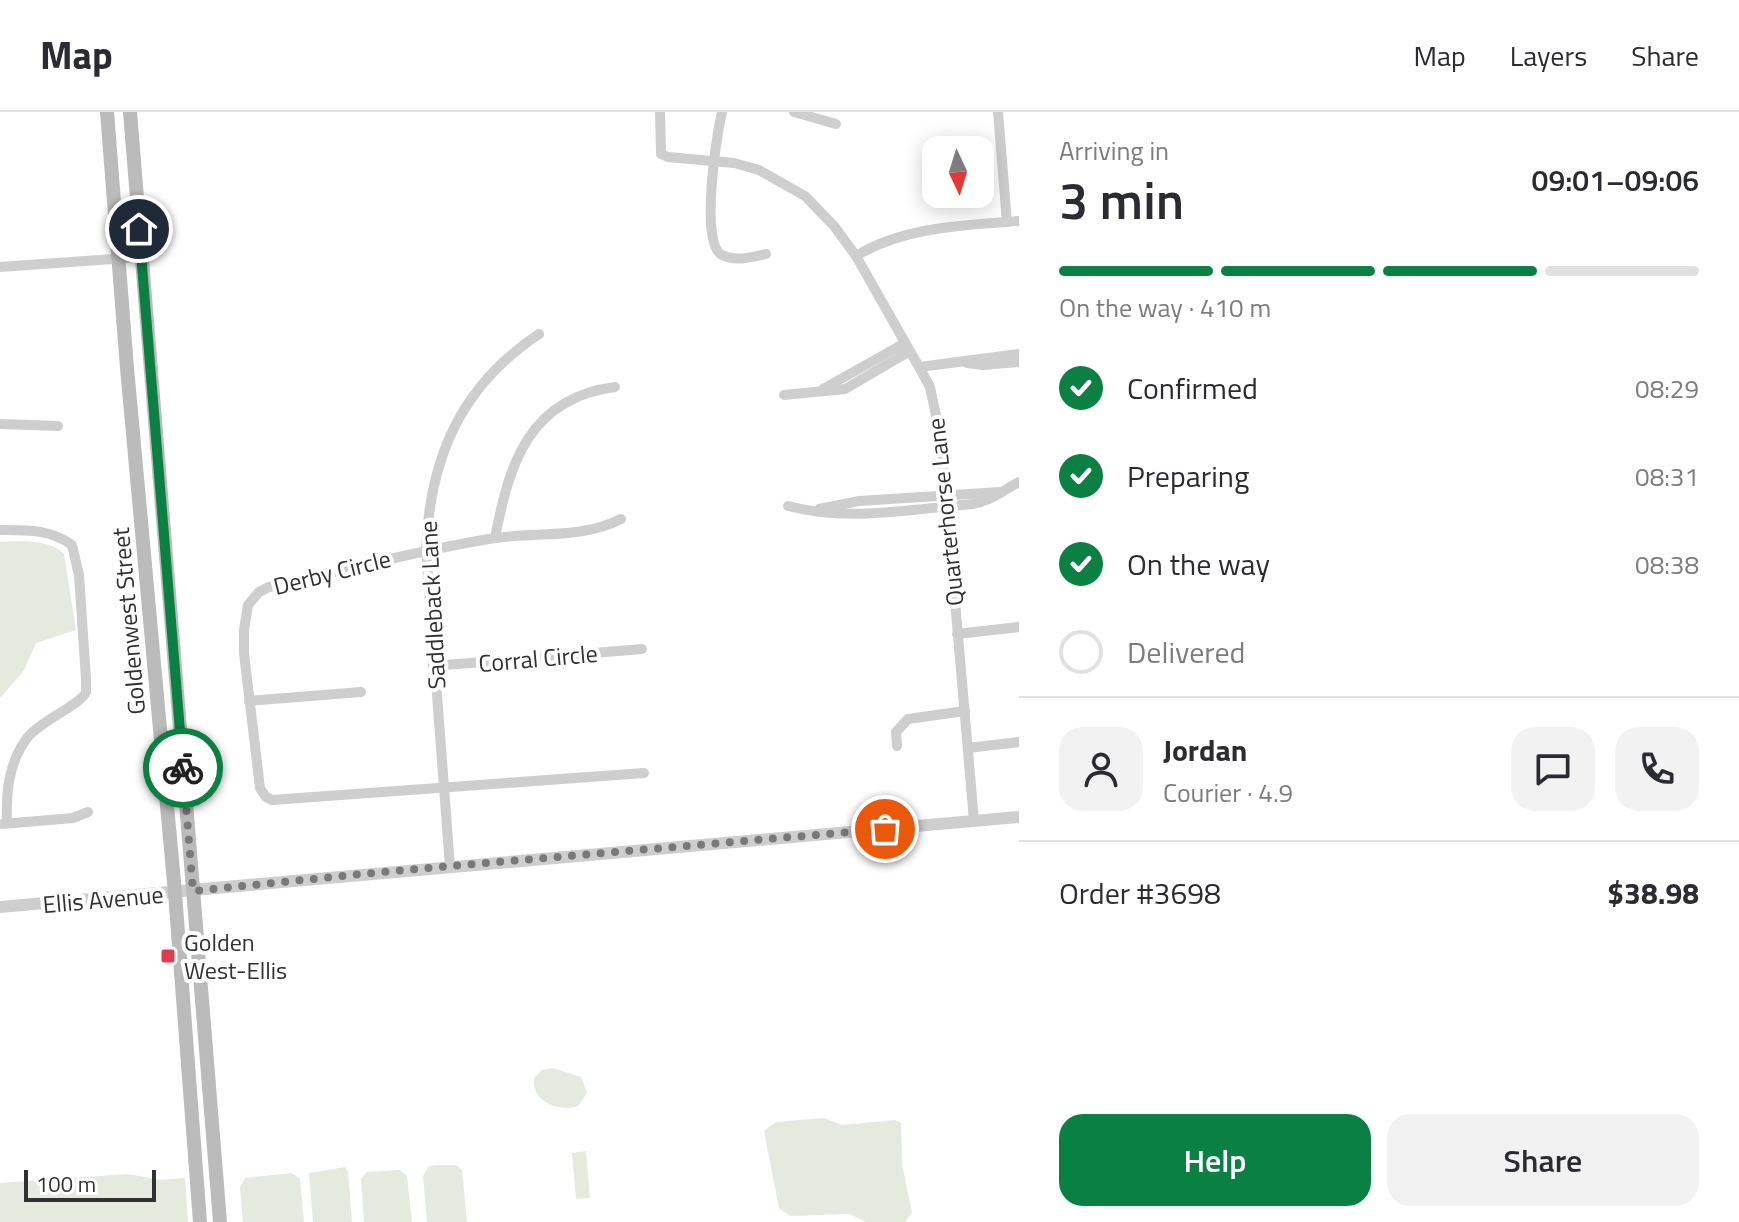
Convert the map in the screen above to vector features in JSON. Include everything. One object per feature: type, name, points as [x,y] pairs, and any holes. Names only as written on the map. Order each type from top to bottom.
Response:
[{"type":"main road","name":"Goldenwest Street","points":[[107,112],[175,893],[200,1222]]},
{"type":"main road","name":"Goldenwest Street","points":[[130,112],[220,1222]]},
{"type":"street","name":"Quarterhorse Lane","points":[[660,112],[661,154],[713,160],[759,170],[805,196],[834,226],[856,256],[930,387],[939,421],[974,821]]},
{"type":"street","points":[[722,112],[713,160],[711,200],[715,248],[722,255],[745,259],[766,254]]},
{"type":"street","points":[[794,112],[836,124]]},
{"type":"street","points":[[998,112],[1007,222]]},
{"type":"street","points":[[856,256],[875,244],[915,232],[1019,221]]},
{"type":"street","points":[[0,267],[141,257]]},
{"type":"street","name":"Saddleback Lane","points":[[450,867],[433,666],[426,549],[427,511],[445,442],[481,384],[512,352],[539,334]]},
{"type":"street","points":[[784,395],[821,390],[907,347]]},
{"type":"street","points":[[919,367],[1019,354]]},
{"type":"street","points":[[957,362],[983,365],[1019,362]]},
{"type":"street","points":[[495,538],[504,489],[517,454],[526,441],[549,414],[567,400],[596,389],[615,387]]},
{"type":"street","points":[[0,424],[58,426]]},
{"type":"street","points":[[788,506],[807,511],[875,513],[1000,492],[1019,482]]},
{"type":"street","name":"Derby Circle","points":[[443,788],[272,800],[266,797],[260,788],[244,653],[248,605],[259,592],[426,549],[495,538],[579,532],[604,528],[621,519]]},
{"type":"street","points":[[0,530],[48,533],[60,536],[72,545],[79,575],[86,692],[75,704],[36,728],[20,748],[10,774],[3,824],[73,818],[88,812]]},
{"type":"street","points":[[957,634],[1019,627]]},
{"type":"street","name":"Corral Circle","points":[[433,666],[642,649]]},
{"type":"street","points":[[249,701],[361,692]]},
{"type":"street","points":[[897,746],[896,732],[908,719],[965,711]]},
{"type":"street","points":[[968,748],[1019,742]]},
{"type":"street","points":[[443,788],[644,773]]},
{"type":"street","name":"Ellis Avenue","points":[[0,907],[1019,817]]},
{"type":"shaded area","points":[[0,542],[43,543],[64,554],[76,630],[36,643],[23,672],[0,698]]},
{"type":"shaded area","points":[[553,1068],[581,1077],[587,1093],[578,1106],[555,1106],[537,1093],[534,1078],[542,1070]]},
{"type":"shaded area","points":[[824,1118],[842,1125],[895,1120],[901,1123],[902,1164],[912,1212],[905,1222],[866,1222],[850,1214],[790,1216],[779,1208],[764,1131],[776,1122]]},
{"type":"shaded area","points":[[586,1151],[590,1198],[576,1199],[572,1153]]},
{"type":"shaded area","points":[[456,1165],[462,1170],[467,1222],[427,1222],[423,1176],[428,1167]]},
{"type":"shaded area","points":[[345,1167],[348,1171],[352,1222],[313,1222],[309,1173]]},
{"type":"shaded area","points":[[400,1170],[407,1176],[412,1222],[364,1222],[361,1179],[367,1172]]},
{"type":"shaded area","points":[[292,1173],[300,1179],[304,1222],[243,1222],[240,1187],[245,1178]]},
{"type":"shaded area","points":[[128,1174],[160,1180],[185,1178],[188,1222],[0,1222],[0,1183]]},
{"type":"way so far","points":[[183,768],[193,891],[885,829]]},
{"type":"place","name":"Golden West-Ellis","points":[[168,956]]},
{"type":"route","points":[[139,229],[183,768]]}]
